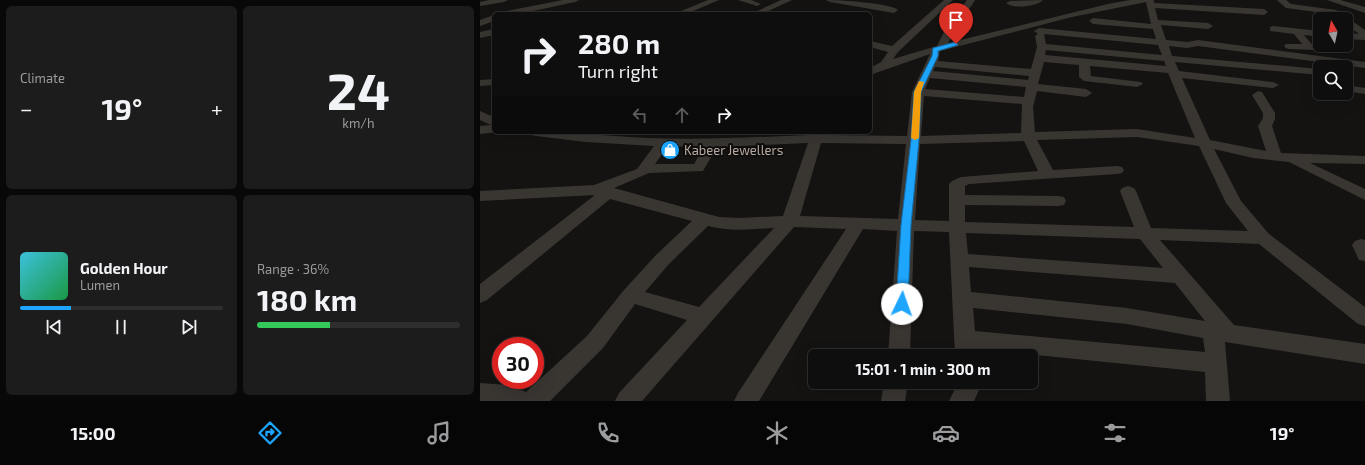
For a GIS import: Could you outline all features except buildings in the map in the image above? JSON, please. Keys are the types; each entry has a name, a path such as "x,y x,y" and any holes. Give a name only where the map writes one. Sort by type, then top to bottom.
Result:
{"street":[{"path":"480,4 504,0"},
{"path":"517,12 575,0"},
{"path":"683,12 715,0"},
{"path":"742,0 758,10 788,0"},
{"path":"830,0 849,4 867,4 894,10"},
{"path":"884,66 894,50 949,0"},
{"path":"899,349 906,225 915,140 918,92 925,74 938,49 972,0"},
{"path":"1015,29 1010,1 1033,3 1038,0"},
{"path":"1096,0 1132,2 1207,70 1272,81"},
{"path":"1222,0 1242,2"},
{"path":"1281,0 1289,6 1333,12"},
{"path":"1330,0 1365,8"},
{"path":"1340,0 1365,8"},
{"path":"1035,28 1119,2"},
{"path":"836,11 849,4"},
{"path":"857,12 867,4"},
{"path":"782,12 796,6"},
{"path":"1106,7 1113,9 1116,13 1109,17 1078,26 1083,28 1208,23"},
{"path":"872,71 938,49 1015,29 1157,25 1264,12"},
{"path":"480,23 492,19"},
{"path":"1086,23 1157,25 1284,61"},
{"path":"1157,25 1174,72 1204,143 1234,203 1263,238 1365,318"},
{"path":"1040,52 1157,25 1187,45 1198,43 1320,60"},
{"path":"1353,25 1365,34"},
{"path":"1035,28 1040,52 1027,107 1028,135 1048,175"},
{"path":"1273,29 1313,33"},
{"path":"1190,34 1310,48 1296,31"},
{"path":"480,36 492,33"},
{"path":"480,36 492,39"},
{"path":"1353,37 1365,38"},
{"path":"872,44 894,50"},
{"path":"1040,52 1084,62 1174,72 1207,70 1313,72"},
{"path":"1346,60 1344,55 1346,54 1365,54"},
{"path":"872,62 884,66"},
{"path":"1084,62 1084,77 1088,79 1138,84"},
{"path":"931,63 975,67 1033,82 1086,92"},
{"path":"1353,64 1365,65"},
{"path":"970,83 975,67"},
{"path":"925,74 970,83 1033,82"},
{"path":"480,83 492,82"},
{"path":"1353,89 1365,91"},
{"path":"918,92 1029,101"},
{"path":"1258,95 1270,116 1265,126 1282,157 1323,173 1365,195"},
{"path":"480,115 492,121"},
{"path":"480,130 492,129"},
{"path":"553,134 586,138 658,139 713,142 816,136 915,140 1028,135 1136,133 1204,143 1253,154 1282,157 1365,160"},
{"path":"627,401 790,220 816,136"},
{"path":"646,169 658,139"},
{"path":"480,294 603,191 635,176 646,169 698,168 713,142"},
{"path":"1117,170 960,181 956,190 957,228 963,299 965,348 1216,363"},
{"path":"480,196 603,191 719,223 739,224 790,220 957,228 1263,238"},
{"path":"1128,191 1145,234 1180,276 1220,332 1216,363 1218,401"},
{"path":"957,200 1058,200"},
{"path":"532,401 595,342 631,295 662,260 705,219"},
{"path":"746,401 858,223"},
{"path":"960,260 1180,276"},
{"path":"631,295 703,317"},
{"path":"963,299 1127,316 1298,345 1365,354"},
{"path":"893,401 895,389"},
{"path":"480,394 508,396 520,401"}],"slow traffic":[{"path":"915,138 918,92 921,82"}],"place":[{"name":"Kabeer Jewellers","path":"670,150"}],"route":[{"path":"902,304 906,225 915,140 918,92 925,74 935,56 935,50 956,44"}]}
